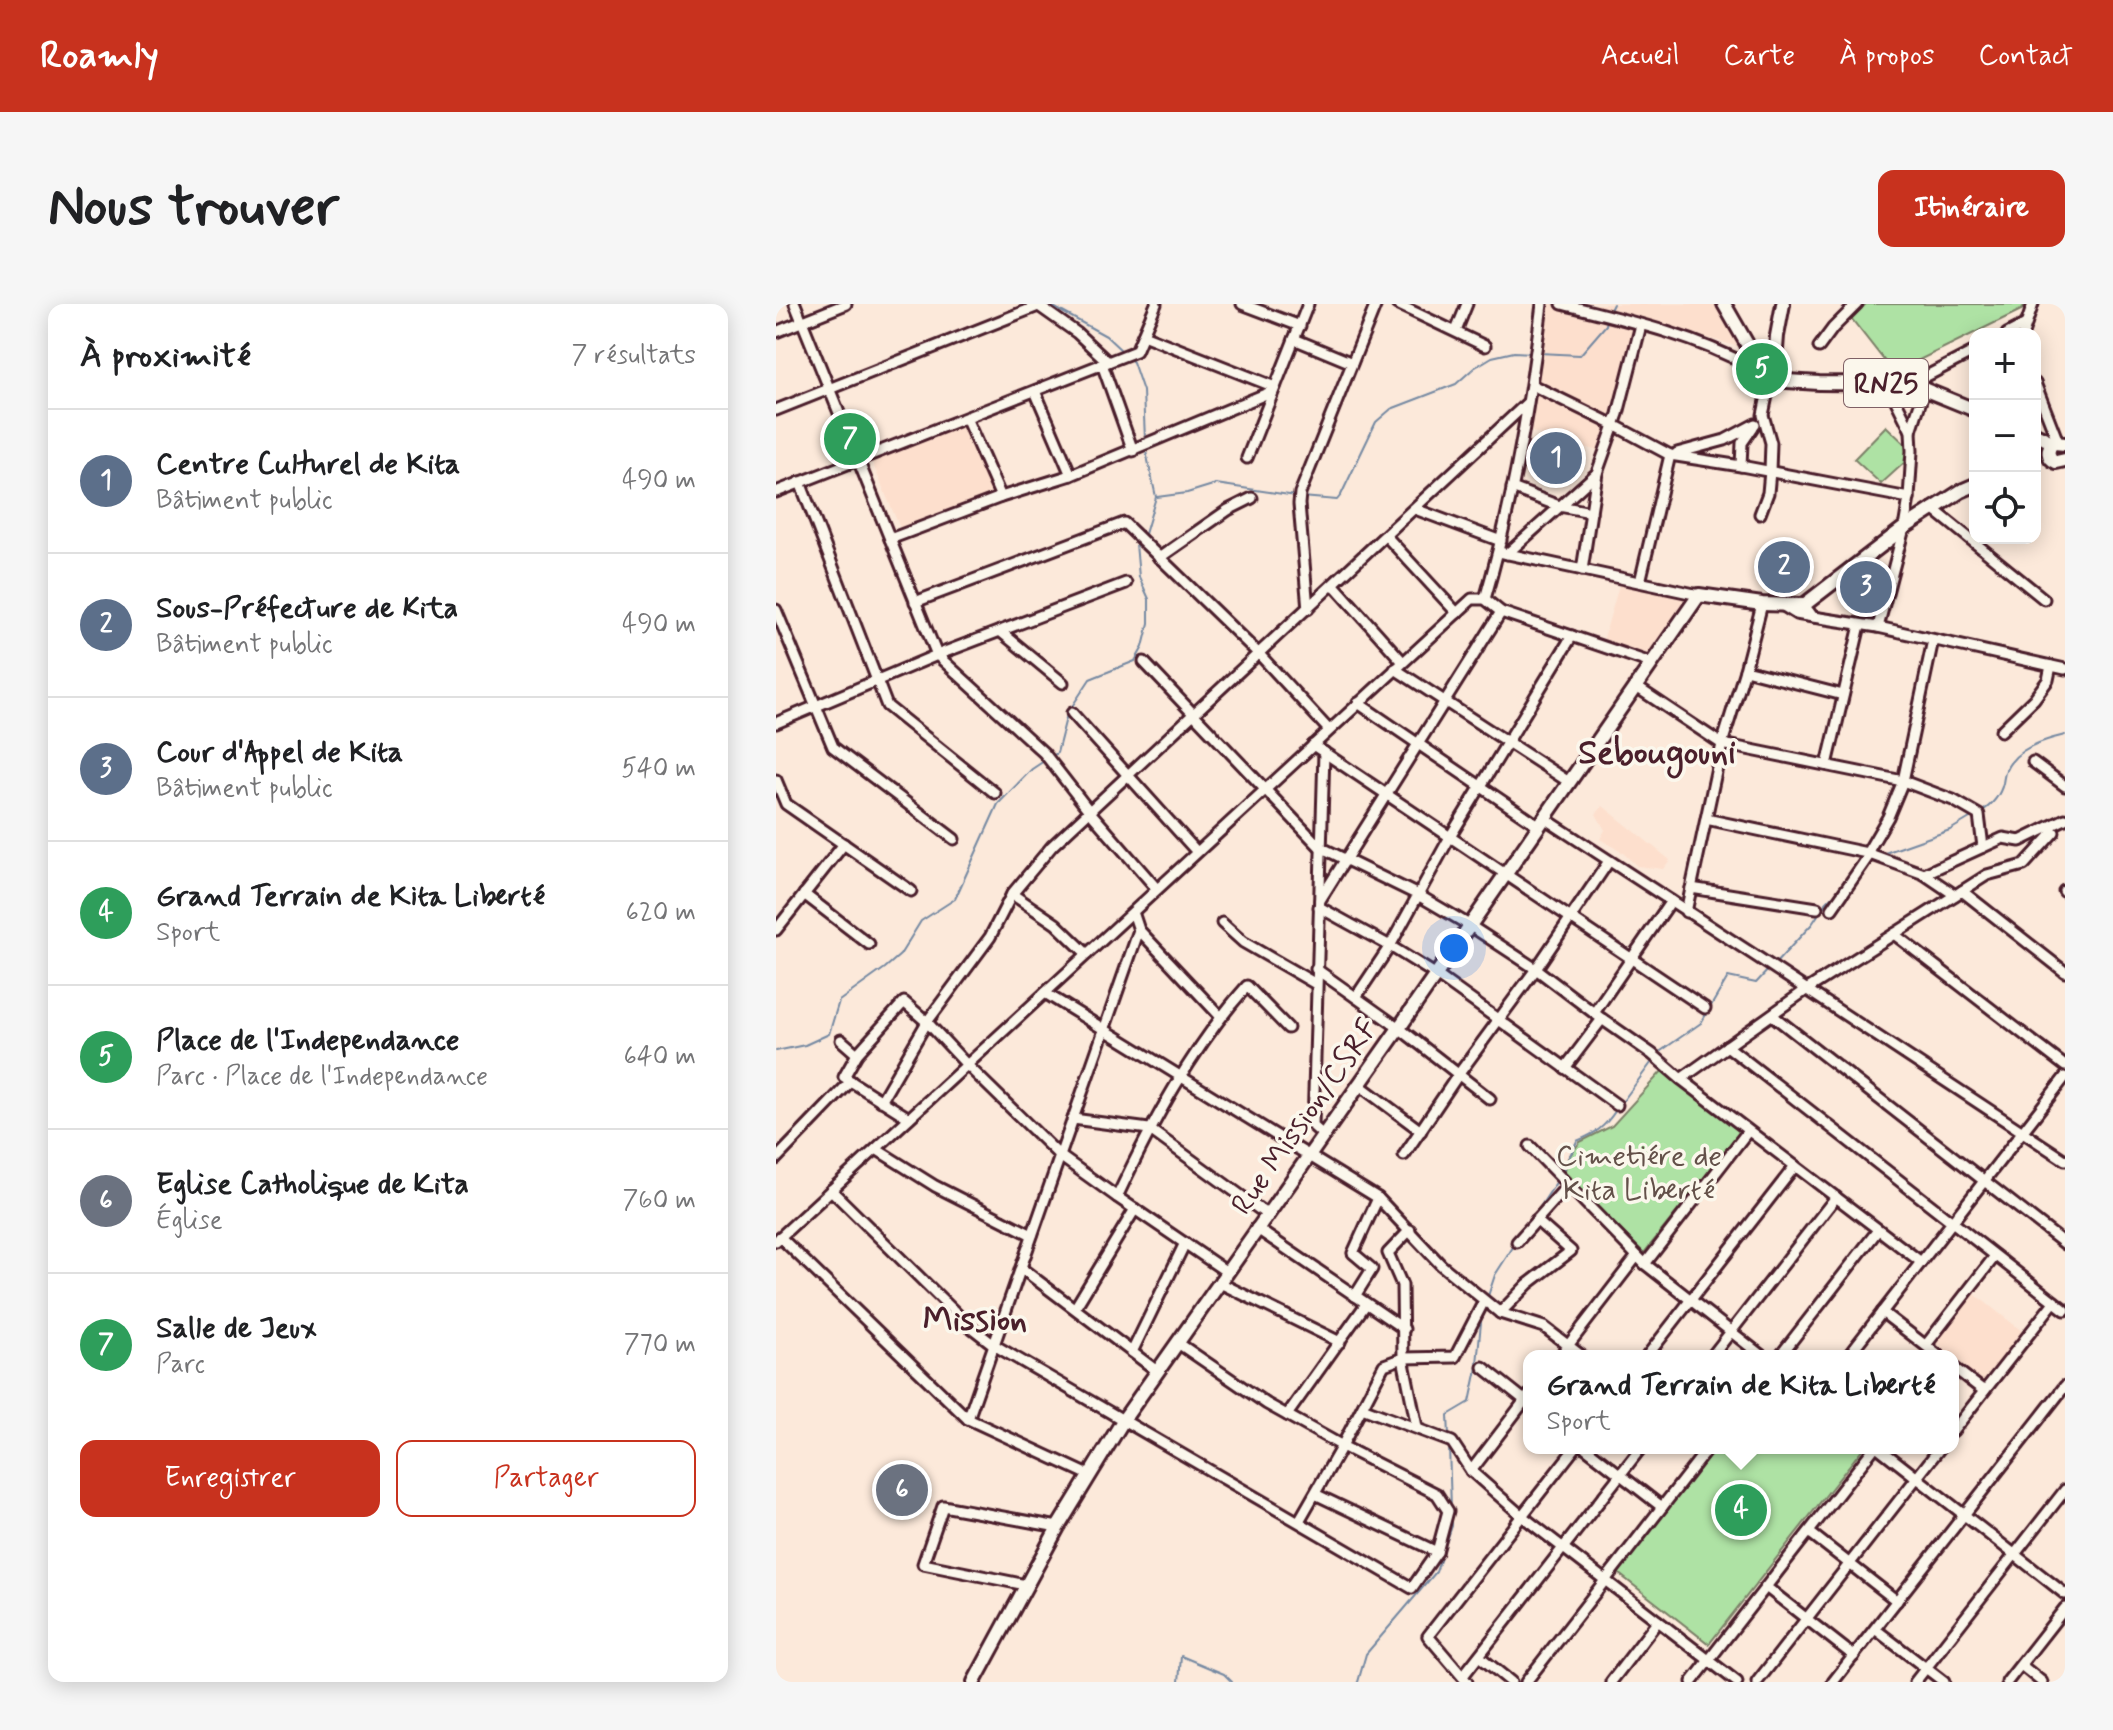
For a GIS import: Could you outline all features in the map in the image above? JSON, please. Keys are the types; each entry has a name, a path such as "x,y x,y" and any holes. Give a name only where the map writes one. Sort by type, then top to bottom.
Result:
{"main road":[{"path":"1724,304 1755,362"},
{"path":"1777,336 1755,362 1752,375 1758,381 1771,380 1776,374 1777,336 1783,304"},
{"path":"1755,362 1769,357 1791,381"},
{"name":"RN25","path":"1771,380 1911,384 1969,407"},
{"path":"2041,442 2057,454"},
{"path":"1699,595 1762,604 1804,605 1932,508 1969,488"},
{"name":"Rue Mission/CSRF","path":"974,1682 1058,1527 1124,1419 1699,595"}],"street":[{"path":"795,304 937,655 1044,753 1157,889"},
{"path":"776,332 846,304"},
{"path":"776,492 1136,351 1156,304"},
{"path":"1242,304 1300,326"},
{"path":"1247,458 1308,304"},
{"path":"1308,609 1300,493 1376,304"},
{"path":"1397,304 1485,346"},
{"path":"1456,331 1467,304"},
{"path":"1485,599 1502,549 1532,385 1542,304"},
{"path":"1562,304 1641,325 1755,362"},
{"path":"1819,347 1857,304"},
{"path":"2024,328 2033,304"},
{"path":"776,410 1037,305 1077,333 1105,363 1133,451"},
{"path":"1582,570 1597,473 1614,425 1641,325"},
{"path":"1143,335 1274,389"},
{"path":"1294,339 1352,363"},
{"path":"1911,384 1969,354"},
{"path":"1741,466 1742,443 1763,415 1771,380"},
{"path":"1887,383 1911,431"},
{"path":"1532,385 1670,455 1909,498"},
{"path":"1878,627 1904,528 1909,498 1911,431 1925,388"},
{"path":"890,539 1133,451 1274,389"},
{"path":"1035,391 1071,475"},
{"path":"2040,400 2057,454"},
{"path":"881,1101 927,1022 990,937 1012,894 1052,846 1527,403"},
{"path":"1760,514 1768,493 1771,443 1763,415"},
{"path":"966,418 1001,497"},
{"path":"1670,455 1725,440 1755,424"},
{"path":"1640,582 1670,455"},
{"path":"1502,549 1597,473"},
{"path":"800,482 887,706 995,793"},
{"path":"1512,488 1559,506 1591,512"},
{"path":"1159,558 1228,510 1252,498"},
{"path":"1932,508 2044,599"},
{"path":"1415,509 1502,549 1699,595"},
{"path":"915,602 1124,523 1259,654 1329,730"},
{"path":"1386,536 1457,613"},
{"path":"776,723 937,655 1126,583"},
{"path":"1334,585 1403,662"},
{"path":"780,1237 1472,599 1485,599 1501,612 1651,663"},
{"path":"1686,912 1722,744 1762,604"},
{"path":"1780,604 1796,614 1878,627 2065,669"},
{"path":"1804,605 1813,617"},
{"path":"776,610 833,747 954,839"},
{"path":"1319,904 1501,612"},
{"path":"1827,765 1860,625"},
{"path":"1000,631 1063,683"},
{"path":"1356,997 1390,946 1450,837 1572,636"},
{"path":"1832,909 1888,817 1903,781 1933,640"},
{"path":"1144,662 1320,847 1418,895 1536,969 1652,1054 1921,1262"},
{"path":"2001,731 2034,699 2048,680 2051,666"},
{"path":"1395,669 1569,782"},
{"path":"1745,670 1843,695"},
{"path":"1635,686 1722,744 1903,781 1953,800 1979,815 1983,847"},
{"path":"1358,703 1482,787 1671,901 2065,1160"},
{"path":"1072,713 1197,852"},
{"path":"1313,745 1705,1008"},
{"path":"1322,1134 1313,1126 1324,752"},
{"path":"2033,762 2065,786"},
{"path":"776,780 786,804 911,891"},
{"path":"1706,819 1868,853 1924,874 1959,893 2065,972"},
{"path":"1681,1079 1806,990 1987,875 2024,865 2065,819"},
{"path":"1924,874 2003,838 2020,841 2052,830"},
{"path":"2052,830 2065,840"},
{"path":"776,930 844,844"},
{"path":"1404,1155 1609,861"},
{"path":"1691,888 1817,908"},
{"path":"804,894 869,944"},
{"path":"1012,894 1056,924 1087,954"},
{"path":"1565,1068 1631,959 1671,901"},
{"path":"1319,904 1435,974 1617,1105"},
{"path":"1133,912 1139,930 1220,1016"},
{"path":"1222,923 1243,942 1316,984"},
{"path":"968,1419 1139,930"},
{"path":"1894,934 2065,1066"},
{"path":"1316,969 1399,1028 1490,1099"},
{"path":"1117,1197 1149,1129 1220,1016 1247,986 1288,1028"},
{"path":"1045,993 1378,1198 1441,1265 1484,1301 1500,1313 1544,1327 1574,1350"},
{"path":"909,1118 844,1077 857,1054 904,1002 1060,1156 1185,1243 1224,1278 1340,1342"},
{"path":"1772,1015 2065,1244"},
{"path":"841,1040 857,1054"},
{"path":"1727,1046 2065,1310"},
{"path":"1854,1350 2065,1077"},
{"path":"776,1159 851,1081"},
{"path":"1358,1084 1421,1131"},
{"path":"1073,1119 1149,1129 1266,1214"},
{"path":"1564,1350 1748,1131"},
{"path":"1530,1146 1641,1260 1754,1350"},
{"path":"876,1149 935,1186 1032,1235"},
{"path":"1652,1350 1795,1166"},
{"path":"1517,1242 1568,1185"},
{"path":"831,1190 967,1324 994,1345 1412,1588 1437,1552 1448,1511 1437,1494 1267,1404 1178,1343"},
{"path":"1717,1350 1836,1197"},
{"path":"1355,1296 1372,1269 1353,1253 1378,1198"},
{"path":"1075,1308 1135,1209"},
{"path":"1500,1313 1528,1284 1571,1251 1536,1220"},
{"path":"776,1223 780,1237 968,1419 1089,1475"},
{"path":"1256,1228 1404,1329"},
{"path":"1410,1230 1388,1253 1402,1285 1403,1358 1417,1427"},
{"path":"1785,1350 1878,1230"},
{"path":"1132,1352 1185,1243"},
{"path":"1926,1345 1995,1256"},
{"path":"1021,1268 1157,1371"},
{"path":"1299,1521 1384,1365 1403,1358 1455,1357 1484,1301"},
{"path":"1959,1423 2054,1302"},
{"path":"1287,1415 1366,1304"},
{"path":"1882,1312 1932,1350"},
{"path":"1483,1367 1523,1396"},
{"path":"1959,1372 1984,1391"},
{"path":"1833,1682 2065,1386"},
{"path":"1471,1471 1523,1406"},
{"path":"1362,1408 1452,1442 1471,1471 1522,1516 1737,1682"},
{"path":"1570,1454 1428,1636 1465,1679 1479,1656 1636,1454"},
{"path":"1594,1454 1662,1507"},
{"path":"1526,1682 1700,1454"},
{"path":"1692,1682 1871,1454"},
{"path":"1884,1454 2065,1594"},
{"path":"1757,1682 1935,1454"},
{"path":"1915,1682 2065,1490"},
{"path":"1315,1494 1437,1552"},
{"path":"1026,1585 923,1564 943,1506 1058,1527"},
{"path":"1809,1532 1897,1601"},
{"path":"1766,1587 1854,1656"},
{"path":"2007,1682 2065,1608"},
{"path":"1611,1682 1658,1621"},
{"path":"1875,1629 1944,1682"},
{"path":"1479,1656 1511,1682"},
{"path":"2021,1665 2042,1682"}],"shaded area":[{"path":"1544,304 1719,304 1743,348 1666,326 1642,325 1605,452 1577,446 1523,429"},
{"path":"965,422 996,495 900,528 871,460"},
{"path":"1620,582 1685,598 1687,602 1647,655 1603,641"},
{"path":"1603,806 1670,860 1663,869 1637,866 1600,839 1605,830 1596,814"},
{"path":"1972,1292 2022,1331 1983,1383 1959,1365 1959,1350 1940,1350 1932,1344"}],"green space":[{"path":"1866,304 2024,304 2023,309 1984,328 1969,328 1969,336 1907,366 1887,364 1851,318"},
{"path":"1886,426 1907,446 1904,463 1881,484 1854,459"},
{"name":"Cimetiére de Kita Liberté","path":"1662,1071 1741,1132 1644,1253 1564,1174 1568,1158 1580,1142 1612,1126"},
{"path":"1711,1454 1858,1454 1709,1644 1618,1573"}],"waterway":[{"path":"1048,304 1106,336 1122,351"},
{"path":"1610,310 1613,304"},
{"path":"1539,353 1580,355 1607,320"},
{"path":"1302,497 1337,500 1376,422 1391,409 1456,384 1492,357 1514,352 1532,353"},
{"path":"1129,358 1143,391 1145,440"},
{"path":"1143,537 1156,497 1145,447"},
{"path":"1157,497 1187,493 1216,484 1296,496"},
{"path":"1052,756 1057,753 1067,714 1090,679 1135,661 1143,647 1149,623 1149,599 1139,577 1136,544 1139,542"},
{"path":"1981,812 1998,796 2006,770 2016,756 2040,742 2065,735"},
{"path":"776,1051 805,1045 829,1034 839,1001 900,955 921,921 955,899 998,804 1044,761"},
{"path":"1882,854 1950,830 1975,815"},
{"path":"1774,965 1840,889"},
{"path":"1658,1053 1701,1023 1728,977 1756,983 1769,969"},
{"path":"1620,1105 1654,1059"},
{"path":"1562,1172 1577,1141 1599,1129 1616,1110"},
{"path":"1532,1219 1557,1181"},
{"path":"1487,1299 1495,1275 1515,1244"},
{"path":"1449,1436 1448,1415 1470,1402 1482,1312"},
{"path":"1449,1446 1451,1508"},
{"path":"1358,1682 1366,1654 1436,1572 1452,1526 1452,1514"},
{"path":"1179,1682 1181,1656 1224,1674 1232,1682"}],"place":[{"name":"Place de l'Independance","path":"1762,369"},
{"name":"Salle de Jeux","path":"850,439"},
{"name":"Centre Culturel de Kita","path":"1556,458"},
{"name":"Sous-Préfecture de Kita","path":"1784,567"},
{"name":"Cour d'Appel de Kita","path":"1866,587"},
{"name":"Eglise Catholique de Kita","path":"902,1490"},
{"name":"Grand Terrain de Kita Liberté","path":"1741,1510"}],"district":[{"name":"Sebougouni","path":"1657,751"},
{"name":"Mission","path":"975,1318"}]}
